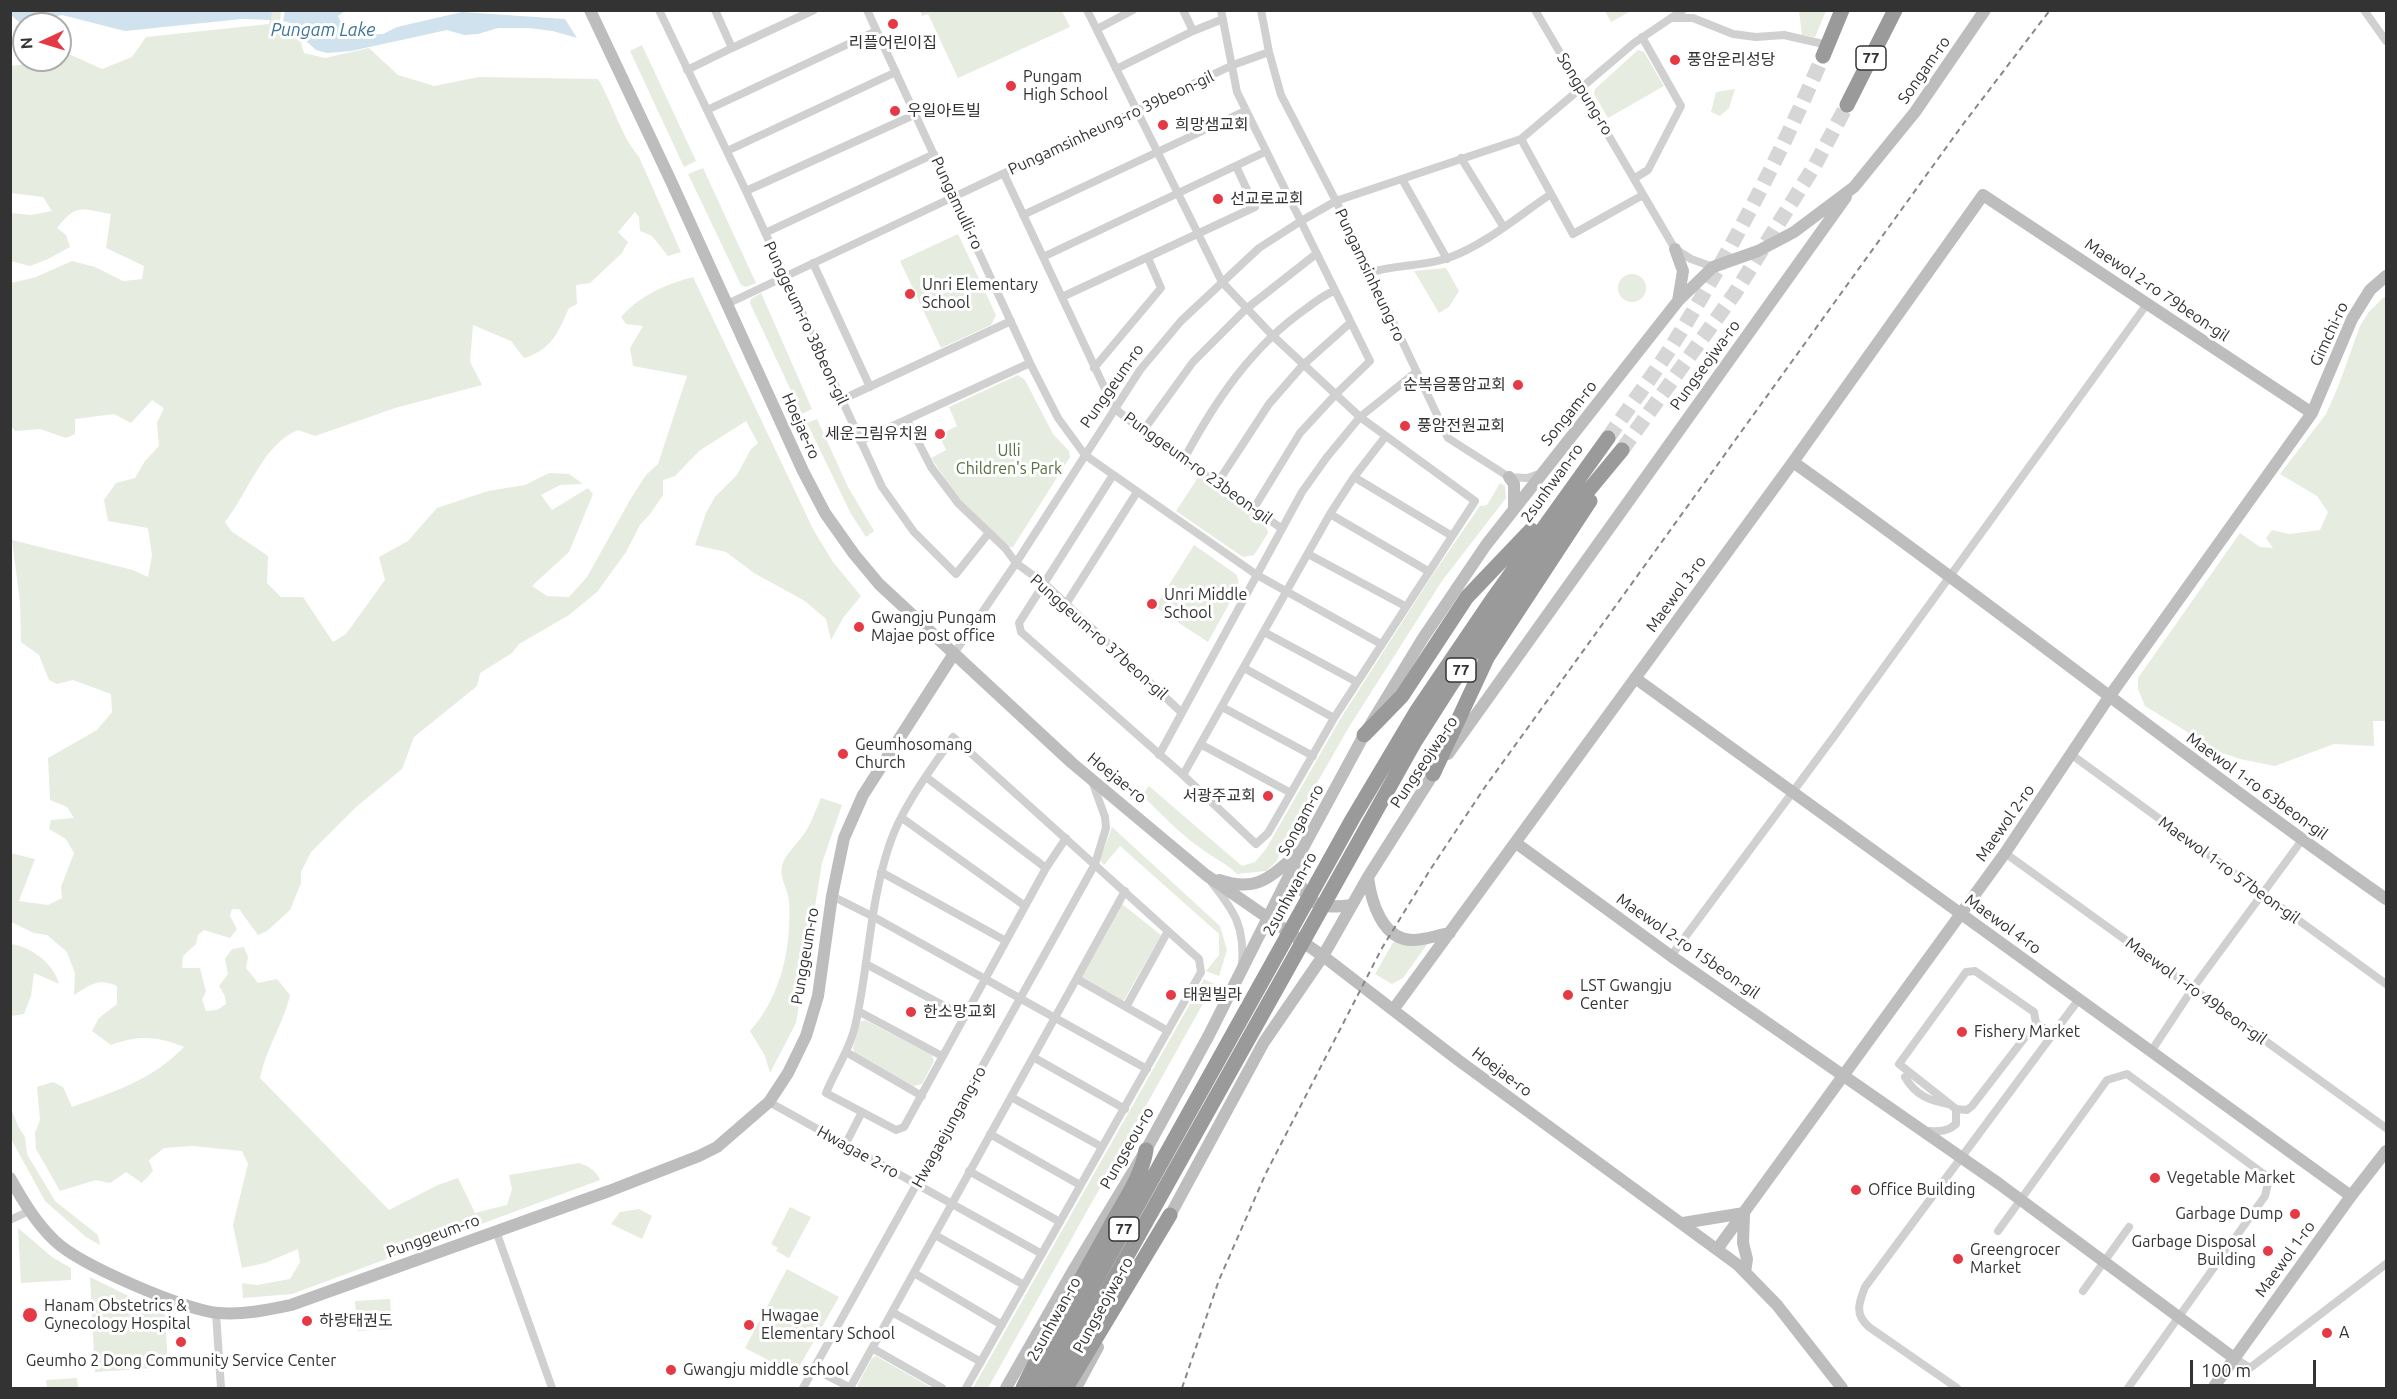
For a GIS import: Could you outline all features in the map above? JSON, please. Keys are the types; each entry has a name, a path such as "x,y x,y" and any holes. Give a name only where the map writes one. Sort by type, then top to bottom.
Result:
{"highway":[{"path":"1821,50 1842,10"},
{"name":"77","path":"1847,105 1895,10"},
{"name":"2sunhwan-ro","path":"1053,1389 1353,818 1448,664 1566,494 1608,438"},
{"name":"2sunhwan-ro","path":"1036,1389 1414,743 1451,684 1564,520 1622,450 1487,658 1433,774"},
{"path":"1364,735 1402,696 1467,597 1566,494"},
{"path":"1023,1389 1144,1162 1146,1149"},
{"path":"1065,1389 1170,1215"}],"street":[{"name":"Hoejae-ro","path":"590,10 803,471 825,513 879,584 952,654 1092,781 1206,875 1323,956 1523,1108 1718,1248 1745,1272 1802,1334 1842,1389"},
{"name":"Punggeum-ro 38beon-gil","path":"659,10 746,191 882,487 914,532 956,574 988,534"},
{"path":"715,10 732,48"},
{"name":"Pungamulli-ro","path":"867,10 1030,363 1058,418 1085,455 1257,575 1381,644"},
{"path":"1087,10 1222,282 1272,335 1360,417 1475,501 1334,718 1268,833 1256,844 1183,775 1021,632 1018,623 1113,475"},
{"path":"1096,29 1133,10"},
{"path":"1183,10 1193,31"},
{"name":"Pungamsinheung-ro","path":"1261,10 1269,52 1281,95 1336,201 1448,438 1509,477"},
{"name":"Songpung-ro","path":"1536,10 1675,249"},
{"path":"1643,195 1573,234 1521,140 1642,37 1683,10"},
{"name":"Songam-ro","path":"1269,919 1303,848 1364,735 1424,638 1486,545 1514,508 1678,301 1713,267 1758,250 1794,232 1854,187 1915,112 1985,10"},
{"path":"2364,10 2386,41"},
{"path":"687,70 808,12"},
{"path":"1116,69 1222,15 1237,92 1245,111 1370,361 1300,433 1254,508"},
{"path":"1670,18 1693,18 1733,34 1756,37 1784,35 1821,50"},
{"path":"707,110 876,31"},
{"path":"1635,178 1648,170 1681,106 1642,37"},
{"name":"Pungamsinheung-ro 39beon-gil","path":"727,304 1233,65 1269,52"},
{"path":"727,151 896,72"},
{"path":"1023,216 1245,111"},
{"path":"746,191 916,114"},
{"name":"Punggeum-ro","path":"10,1178 29,1211 56,1242 85,1261 183,1305 216,1313 256,1312 291,1305 609,1191 717,1147 769,1102 788,1074 809,1026 818,996 832,896 844,838 863,795 952,654 1016,563 1140,370 1181,321 1222,282 1259,248 1301,221 1336,201 1521,140"},
{"path":"1043,257 1265,152"},
{"path":"765,233 934,154"},
{"path":"1461,158 1503,226"},
{"path":"1062,297 1255,207 1236,166"},
{"path":"1004,174 1114,408"},
{"path":"1402,179 1447,259"},
{"name":"Pungseojwa-ro","path":"1076,1389 1264,1042 1323,956 1368,877 1433,774 1854,187"},
{"path":"1370,273 1381,269 1447,259 1472,247 1551,194"},
{"name":"Maewol 2-ro 79beon-gil","path":"1983,195 2312,413"},
{"name":"Maewol 3-ro","path":"1393,1010 1793,462 1983,195"},
{"path":"1675,249 1691,259 1713,267"},
{"path":"1675,249 1683,271 1678,301"},
{"path":"1143,431 1193,362 1246,309 1316,254"},
{"path":"1094,368 1161,288 1148,258"},
{"path":"813,262 870,387"},
{"name":"Gimchi-ro","path":"2312,413 2352,319 2370,290 2386,276"},
{"path":"1184,459 1205,418 1226,388 1272,335 1326,294 1334,291"},
{"path":"1671,956 2147,304"},
{"path":"842,400 1011,321"},
{"path":"1218,482 1269,404 1303,365 1350,323"},
{"path":"860,441 1030,363"},
{"path":"1159,755 1302,492 1360,417 1416,372"},
{"name":"Punggeum-ro 23beon-gil","path":"1114,408 1281,528"},
{"name":"Maewol 2-ro","path":"1718,1248 2005,853 2109,698 2312,413"},
{"path":"907,420 931,467 958,503 1005,548 1016,563"},
{"path":"1183,775 1330,514 1354,477 1385,437"},
{"name":"Maewol 1-ro 63beon-gil","path":"1793,462 2109,698 2386,899"},
{"path":"1509,477 1527,478 1542,473"},
{"path":"1354,477 1452,536"},
{"path":"1509,477 1514,484 1514,508"},
{"path":"1066,604 1137,492"},
{"path":"1330,514 1428,571"},
{"path":"1308,554 1405,606"},
{"name":"Punggeum-ro 37beon-gil","path":"1016,563 1045,584 1181,712"},
{"path":"1264,632 1357,682"},
{"path":"1244,668 1334,718"},
{"name":"Maewol 4-ro","path":"1635,678 2351,1196"},
{"path":"1222,707 1313,756"},
{"path":"966,1389 1201,972 1199,959 1125,891 1066,838 953,737 926,777 891,840 881,872 872,916 858,1011 846,1052 826,1093 896,1130 904,1127 1046,868 1066,838"},
{"path":"1202,744 1291,793"},
{"name":"Maewol 1-ro 57beon-gil","path":"2072,755 2386,984"},
{"path":"926,777 1046,868"},
{"name":"Hwagaejungang-ro","path":"803,1389 1095,864 1106,828 1105,817 1092,781"},
{"path":"902,818 1025,906"},
{"path":"2152,1050 2193,988 2302,840"},
{"name":"Maewol 2-ro 15beon-gil","path":"1516,843 1671,956 2021,1200 2234,1358"},
{"path":"1206,875 1236,886 1257,884 1269,878 1303,848"},
{"name":"Maewol 1-ro 49beon-gil","path":"2005,853 2386,1128"},
{"path":"1294,868 1300,888 1313,901 1328,908 1352,905"},
{"path":"881,872 1006,941"},
{"path":"1206,875 1234,912 1239,923 1243,946 1241,973"},
{"path":"1368,877 1373,906 1379,917 1396,934 1412,940 1450,933"},
{"path":"814,1369 850,1388 1125,891"},
{"path":"832,896 1147,1069"},
{"name":"Pungseou-ro","path":"1006,1389 1146,1149 1269,919"},
{"path":"1126,1007 1168,931"},
{"path":"866,964 965,1017"},
{"path":"1923,1131 1944,1132 1956,1124 1953,1106 1899,1064 1966,972 1979,973 2034,1012 2036,1023 2053,1034"},
{"path":"1077,979 1168,1031"},
{"path":"1957,1389 1869,1327 1858,1314 1858,1305 1865,1287 2079,999"},
{"path":"858,1011 942,1056"},
{"path":"1905,1077 1909,1085 1928,1101 1967,1110 1972,1107 2036,1023"},
{"path":"846,1052 922,1096"},
{"path":"1033,1057 1125,1109"},
{"path":"1998,1231 2107,1080 2121,1074 2127,1074 2265,1175 2268,1191 2128,1389"},
{"path":"1011,1097 1102,1147"},
{"name":"Hwagae 2-ro","path":"769,1102 1042,1254"},
{"path":"845,1145 862,1112"},
{"path":"990,1134 1080,1185"},
{"name":"Maewol 1-ro","path":"2213,1389 2351,1196 2386,1151"},
{"path":"969,1171 1060,1222"},
{"path":"10,1220 29,1211"},
{"path":"1683,1223 1744,1213 1743,1243 1747,1259 1745,1272"},
{"path":"2083,1291 2129,1227"},
{"path":"496,1231 552,1389"},
{"path":"935,1235 1024,1285"},
{"path":"2234,1358 2250,1368 2386,1264"},
{"path":"914,1273 1002,1324"},
{"path":"892,1312 981,1362"},
{"path":"216,1313 221,1389"},
{"path":"872,1348 942,1389"}],"green space":[{"path":"281,10 280,25 297,29 304,53 325,58 369,48 398,75 434,86 479,77 598,79 627,139 639,157 681,252 668,256 652,236 640,231 639,217 635,212 618,232 628,242 622,253 590,283 576,285 577,304 569,308 557,333 541,350 524,358 511,341 473,325 470,362 482,385 395,408 315,436 298,430 275,446 257,470 225,522 231,531 268,556 267,583 281,597 303,597 333,642 346,634 385,580 379,557 408,541 437,508 488,491 525,485 549,473 569,474 583,484 560,485 541,495 552,510 588,488 593,494 569,552 532,586 547,596 569,597 587,577 646,475 658,464 687,376 633,366 630,348 643,326 626,324 621,317 654,292 693,277 814,531 833,562 861,596 843,618 831,640 826,619 805,601 754,573 726,552 695,545 706,513 715,497 737,475 751,449 758,443 746,421 699,451 675,476 663,480 663,495 640,525 626,552 597,592 569,615 519,644 512,653 480,673 477,686 414,737 402,769 355,808 311,852 301,872 301,883 290,910 267,931 258,935 239,909 232,909 230,916 237,929 230,938 204,930 198,935 196,944 183,956 182,968 200,968 206,992 202,999 206,1011 217,1010 226,1004 225,996 219,986 228,974 225,959 232,949 244,947 248,957 246,968 258,983 277,979 290,995 260,1078 389,1210 438,1185 458,1178 475,1213 507,1205 512,1189 509,1175 579,1163 591,1169 600,1180 292,1294 243,1298 242,1283 257,1285 290,1279 300,1262 298,1249 265,1263 242,1268 233,1225 248,1164 242,1151 193,1146 164,1148 149,1160 153,1171 142,1183 126,1172 110,1183 96,1180 60,1191 36,1149 35,1133 40,1120 37,1087 53,1082 63,1087 72,1107 132,1084 159,1068 184,1047 148,1038 111,1045 92,1031 99,1018 117,1004 117,986 105,982 95,983 74,995 75,973 67,952 47,935 34,933 11,922 10,853 35,859 19,901 48,905 62,898 61,887 74,853 66,839 49,829 51,820 74,818 67,807 50,800 48,758 97,730 112,712 111,694 73,680 57,684 49,680 39,655 21,642 20,602 12,540 133,570 148,577 152,555 148,528 108,521 104,500 116,483 135,478 145,461 159,446 157,423 164,408 152,400 131,423 114,414 75,419 75,434 66,438 40,429 15,431 11,426 11,283 36,277 72,261 95,267 123,281 142,279 144,266 106,248 111,214 86,210 75,211 57,228 66,235 70,247 30,266 11,261 11,213 31,215 52,211 43,197 11,193 11,66 12,72 72,72 72,55 102,69 132,57 146,37 269,24 272,11"},
{"path":"920,11 1062,11 1070,27 958,78 928,14 922,16"},
{"path":"1605,11 1631,11 1611,22"},
{"path":"1799,11 1826,11 1815,37 1802,35"},
{"path":"642,45 696,161 684,167 630,51"},
{"path":"1638,50 1644,52 1664,86 1608,118 1594,94 1595,89"},
{"path":"1735,89 1729,108 1720,116 1711,112 1716,92"},
{"path":"703,168 756,283 746,287 741,285 688,174"},
{"path":"958,234 996,315 991,325 941,348 900,261"},
{"path":"1446,268 1459,291 1449,307 1439,313 1414,271"},
{"path":"1632,274 1642,278 1646,288 1642,298 1632,302 1622,298 1618,288 1622,278"},
{"path":"761,293 812,409 802,414 750,303 751,299"},
{"path":"2384,297 2386,298 2386,721 2373,721 2374,746 2334,744 2275,766 2240,759 2220,752 2145,706 2138,689 2138,678 2240,533 2260,547 2273,548 2266,538 2272,530 2289,534 2320,530 2328,512 2317,496 2280,474 2326,414 2360,326 2368,313"},
{"name":"Ulli Children's Park","path":"1018,375 1025,380 1053,434 1069,451 1070,457 1013,547 1008,547 957,496 931,458 946,450 939,435 957,426 949,407"},
{"path":"817,419 848,487 874,531 866,537 851,514 807,423"},
{"path":"1199,476 1265,523 1268,533 1254,555 1243,557 1176,511"},
{"path":"1500,483 1505,486 1506,498 1442,581 1349,727 1306,802 1276,862 1266,871 1237,874 1172,825 1142,795 1149,786 1242,866 1255,862 1266,849 1339,721 1433,574 1480,506 1487,505"},
{"path":"1194,545 1237,575 1239,586 1208,642 1155,607"},
{"path":"821,798 842,805 822,863 796,1023 770,1073 765,1056 750,1031 770,1003 786,953 789,936 789,901 782,866 806,831"},
{"path":"1112,827 1220,926 1227,950 1219,976 1206,971 1219,955 1219,934 1120,846 1104,865 1100,860"},
{"path":"1122,904 1161,935 1123,1002 1081,978"},
{"path":"1399,932 1428,943 1403,978 1392,984 1375,974"},
{"path":"10,944 26,948 41,957 52,970 59,984 34,973 31,996 24,1014 11,1016"},
{"path":"1204,979 1214,984 988,1388 973,1388"},
{"path":"865,1020 932,1055 934,1061 922,1084 913,1086 855,1054 853,1048 860,1022"},
{"path":"10,1106 25,1137 27,1154 55,1201 98,1235 100,1245 86,1237 45,1201 11,1139"},
{"path":"790,1207 811,1217 789,1258 776,1251 778,1248 771,1244"},
{"path":"639,1209 652,1216 642,1239 611,1224 620,1212"},
{"path":"18,1228 52,1257 71,1268 71,1280 21,1283"},
{"path":"787,1269 839,1297 795,1374 745,1348"},
{"path":"90,1277 165,1314 168,1367 95,1372"},
{"path":"390,1299 392,1329 357,1331 355,1301"},
{"path":"876,1356 932,1388 858,1388 872,1358"},
{"path":"77,1378 78,1388 47,1388 46,1380"}],"water":[{"name":"Pungam Lake","path":"11,10 272,11 271,20 242,19 125,31 72,18 72,12 12,12 11,15"},
{"name":"Pungam Lake","path":"285,11 345,11 338,16 348,35 383,34 397,27 462,12 565,19 577,38 553,31 529,28 498,28 478,34 464,35 447,30 351,51 327,53 316,50 305,40 299,25 283,21"}],"tunnel":[{"path":"1608,438 1665,356 1735,239 1790,130 1823,56"},
{"path":"1622,450 1735,293 1815,165 1847,105"}],"railway":[{"path":"1182,1388 1219,1280 1266,1173 1382,948 1430,870 1485,787 1961,127 2050,10"}],"place":[{"name":"리플어린이집","path":"893,24"},
{"name":"풍암운리성당","path":"1675,60"},
{"name":"Pungam High School","path":"1011,86"},
{"name":"우일아트빌","path":"895,111"},
{"name":"희망샘교회","path":"1163,125"},
{"name":"선교로교회","path":"1218,199"},
{"name":"Unri Elementary School","path":"910,294"},
{"name":"순복음풍암교회","path":"1518,385"},
{"name":"풍암전원교회","path":"1405,426"},
{"name":"세운그림유치원","path":"940,434"},
{"name":"Unri Middle School","path":"1152,604"},
{"name":"Gwangju Pungam Majae post office","path":"859,627"},
{"name":"Geumhosomang Church","path":"843,754"},
{"name":"서광주교회","path":"1268,796"},
{"name":"태원빌라","path":"1171,995"},
{"name":"LST Gwangju Center","path":"1568,995"},
{"name":"한소망교회","path":"911,1012"},
{"name":"Fishery Market","path":"1962,1032"},
{"name":"Vegetable Market","path":"2155,1178"},
{"name":"Office Building","path":"1856,1190"},
{"name":"Garbage Dump","path":"2295,1214"},
{"name":"Garbage Disposal Building","path":"2268,1251"},
{"name":"Greengrocer Market","path":"1958,1259"},
{"name":"Hanam Obstetrics & Gynecology Hospital","path":"30,1315"},
{"name":"하랑태권도","path":"307,1321"},
{"name":"Hwagae Elementary School","path":"749,1325"},
{"name":"A","path":"2327,1333"},
{"name":"Geumho 2 Dong Community Service Center","path":"181,1342"},
{"name":"Gwangju middle school","path":"671,1370"}]}
